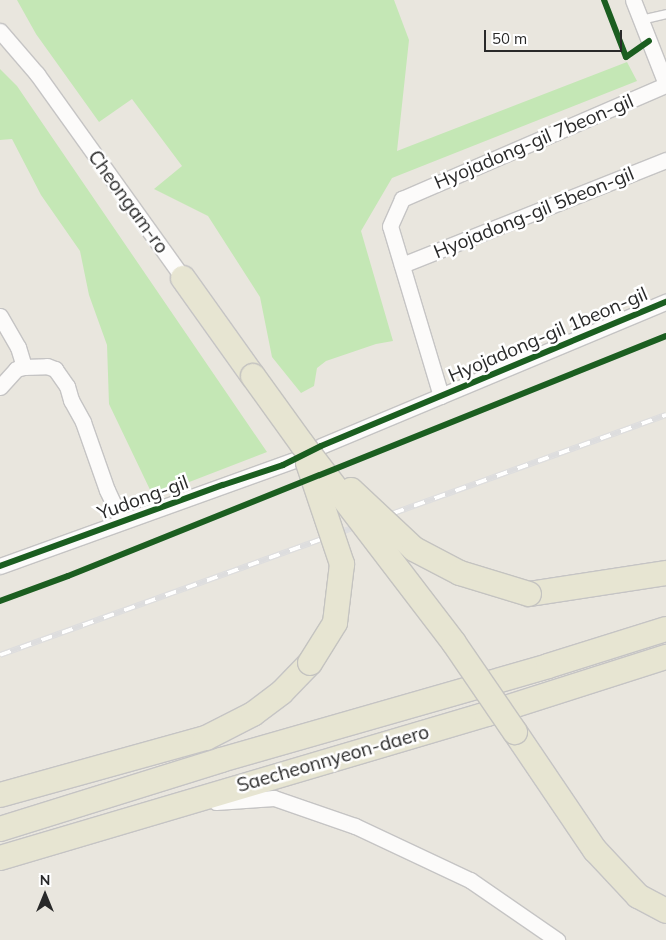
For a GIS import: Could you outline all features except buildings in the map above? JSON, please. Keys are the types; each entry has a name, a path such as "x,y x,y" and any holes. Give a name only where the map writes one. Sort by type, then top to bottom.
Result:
{"main road":[{"name":"Cheongam-ro","path":"183,278 307,450"},
{"path":"307,450 414,549 460,573 529,594 666,573"},
{"path":"0,795 206,738 253,714 282,692 310,663 334,624 342,564 307,450"},
{"path":"307,450 454,643 595,850 638,896 666,911"},
{"name":"Saecheonnyeon-daero","path":"0,828 221,760 548,666 666,629"},
{"name":"Saecheonnyeon-daero","path":"0,858 486,714 637,666 666,659"}],"street":[{"path":"633,0 666,84"},
{"name":"Cheongam-ro","path":"0,31 37,74 183,278"},
{"path":"0,48 37,74"},
{"name":"Hyojadong-gil 7beon-gil","path":"402,266 390,226 402,199 666,84"},
{"name":"Hyojadong-gil 5beon-gil","path":"402,266 666,160"},
{"path":"402,266 441,396"},
{"name":"Hyojadong-gil 1beon-gil","path":"441,396 666,302"},
{"path":"0,316 18,347 24,367"},
{"path":"0,387 16,369 47,366 55,369 67,386 71,400 92,444 107,490 122,522"},
{"name":"Yudong-gil","path":"0,566 122,522 441,396"},
{"path":"180,804 274,798 355,826 470,880 557,940"}],"lane":[{"path":"641,20 666,14"}],"green space":[{"path":"17,0 394,0 409,40 397,151 627,62 637,81 392,178 361,231 393,341 376,344 326,361 317,368 314,386 301,393 272,357 260,297 208,216 154,189 182,166 132,99 99,122 36,34"},
{"path":"0,69 17,86 267,452 153,496 109,404 107,345 89,295 80,251 41,195 12,139 0,140"}],"railway":[{"path":"0,655 666,415"}],"cycle path":[{"path":"604,0 626,57 649,41"},
{"path":"0,566 283,465 321,446 666,302"},
{"path":"0,601 68,576 666,336"}]}
